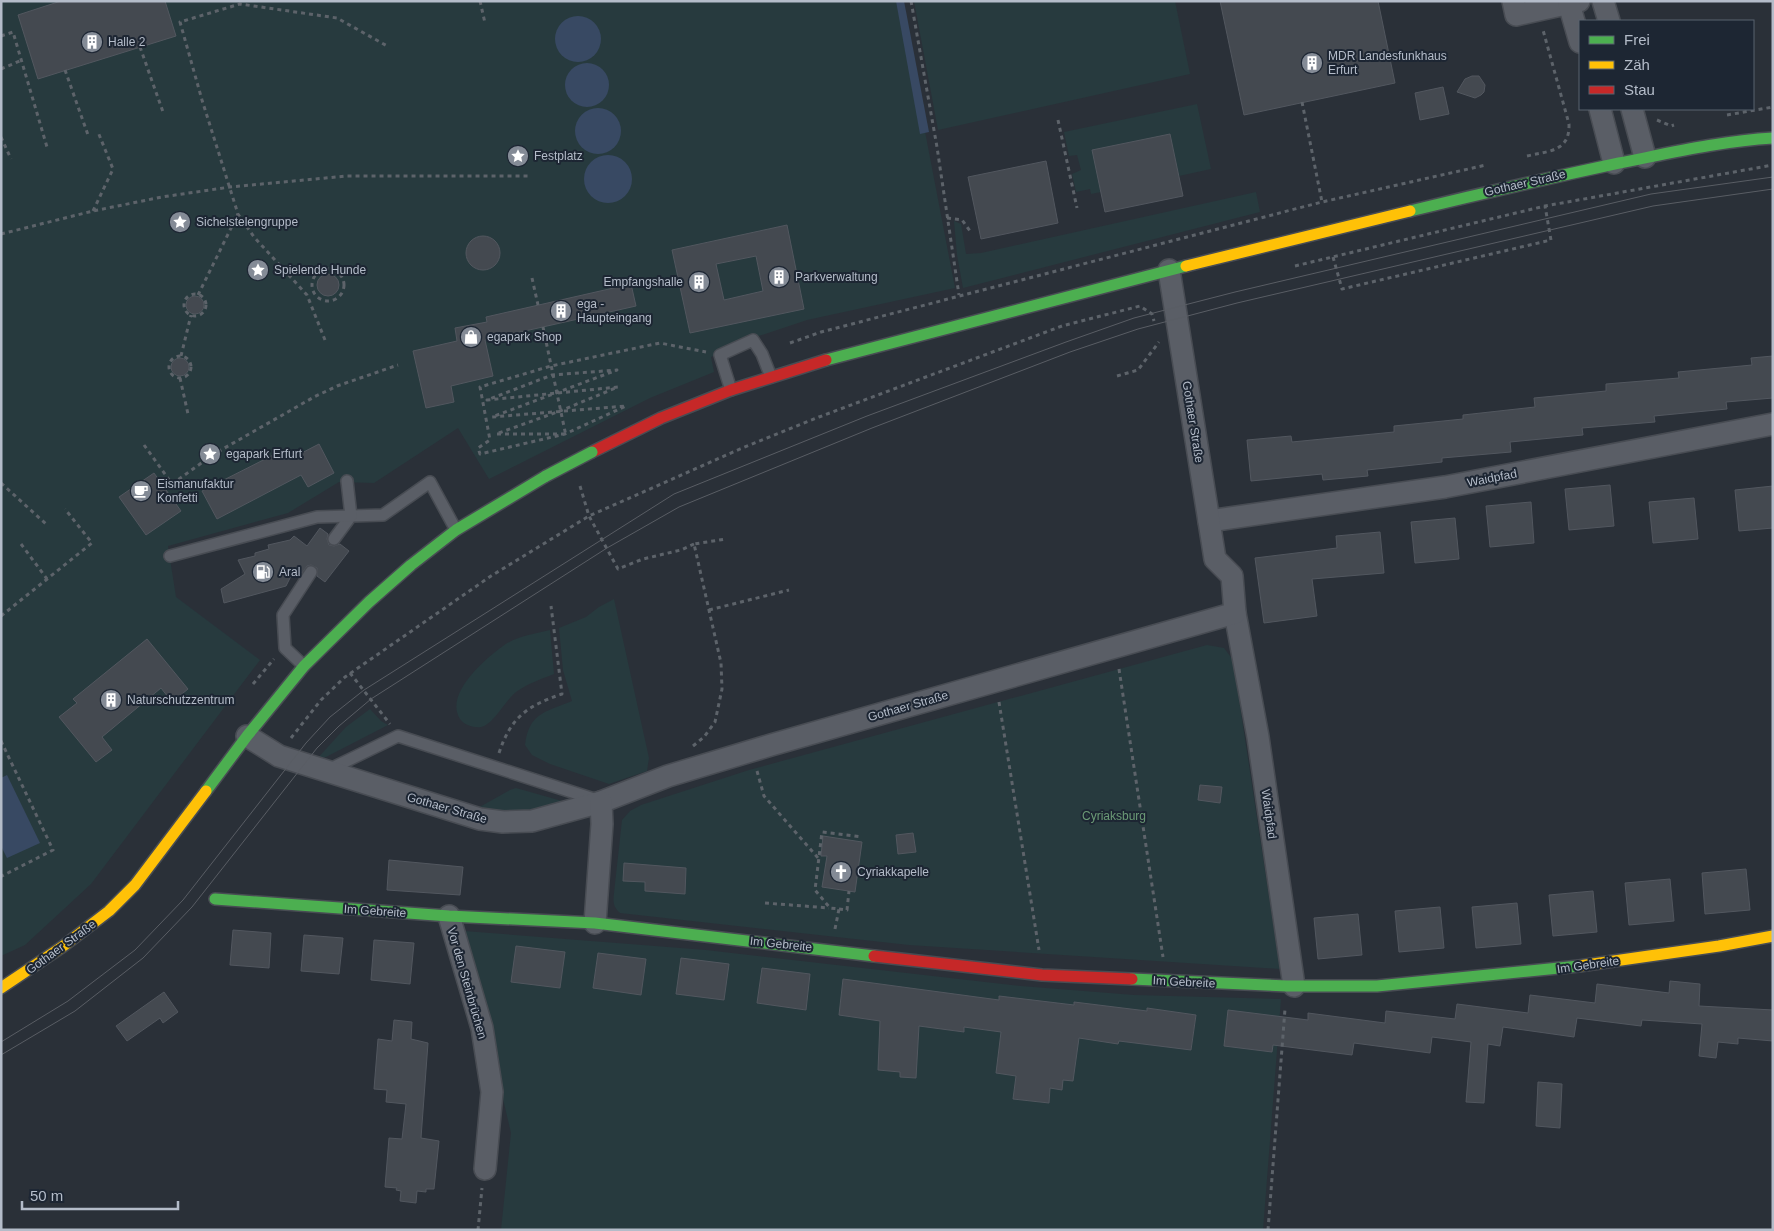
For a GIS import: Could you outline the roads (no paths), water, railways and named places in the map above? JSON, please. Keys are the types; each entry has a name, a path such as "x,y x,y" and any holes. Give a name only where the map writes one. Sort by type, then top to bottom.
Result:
{"main road":[{"name":"Gothaer Straße","path":"1738,140 1773,128"},
{"name":"Gothaer Straße","path":"1,988 110,912 141,877 247,736 304,666 384,588 456,530 546,476 661,418 732,390 824,360 1169,270 1506,187 1645,157 1738,140 1773,138"},
{"name":"Im Gebreite","path":"215,899 449,916 595,923 1042,975 1290,986 1377,986 1548,970 1719,946 1773,936"}],"street":[{"path":"1513,1 1516,15 1574,2 1579,35"},
{"path":"1603,1 1609,20"},
{"path":"1600,110 1614,164"},
{"path":"1632,110 1645,157"},
{"name":"Gothaer Straße","path":"247,736 279,756 480,819 503,822 532,821 601,802 668,776 771,745 1235,613 1232,576 1215,559 1169,270"},
{"name":"Waidpfad","path":"1209,521 1444,487 1773,424"},
{"name":"Waidpfad","path":"1235,613 1258,737 1290,986"},
{"path":"595,923 602,824 601,802"},
{"name":"Vor den Steinbrüchen","path":"449,916 482,1028 492,1092 486,1169"}],"lane":[{"path":"732,390 720,355 753,340 762,354 771,378"},
{"path":"334,539 351,516 347,481"},
{"path":"170,556 317,517 383,515 430,482 456,530"},
{"path":"304,666 285,648 283,614 311,572"},
{"path":"327,771 398,736 601,802"}],"water":[{"path":"896,1 904,1 929,132 920,134"},
{"path":"578,16 591,20 597,26 601,39 597,52 591,58 578,62 565,58 559,52 555,39 559,26 565,20"},
{"path":"583,63 591,63 603,69 609,85 603,101 591,107 583,107 571,101 565,89 565,81 571,69"},
{"path":"598,108 611,112 617,118 621,131 617,144 611,150 598,154 585,150 579,144 575,131 579,118 585,112"},
{"path":"608,155 617,157 625,162 630,170 632,179 630,188 625,196 617,201 608,203 599,201 591,196 586,188 584,179 586,170 591,162 599,157"},
{"path":"7,775 40,843 7,858 1,846 1,778"}],"tram line":[{"path":"1,1042 68,1001 135,950 183,900 306,743 330,717 364,690 674,494 867,416 1134,318 1235,292 1651,194 1773,177"},
{"path":"1,1055 75,1011 143,958 192,907 317,748 339,726 371,699 607,548 679,507 872,428 1070,352 1138,329 1237,303 1653,206 1773,189"}],"place":[{"name":"Halle 2","path":"92,42"},
{"name":"MDR Landesfunkhaus Erfurt","path":"1312,63"},
{"name":"Festplatz","path":"518,156"},
{"name":"Sichelstelengruppe","path":"180,222"},
{"name":"Spielende Hunde","path":"258,270"},
{"name":"Parkverwaltung","path":"779,277"},
{"name":"Empfangshalle","path":"699,282"},
{"name":"ega - Haupteingang","path":"561,311"},
{"name":"egapark Shop","path":"471,337"},
{"name":"egapark Erfurt","path":"210,454"},
{"name":"Eismanufaktur Konfetti","path":"141,491"},
{"name":"Aral","path":"263,572"},
{"name":"Naturschutzzentrum","path":"111,700"},
{"name":"Cyriakkapelle","path":"841,872"}],"park label":[{"name":"Cyriaksburg","path":"1114,816"}]}
